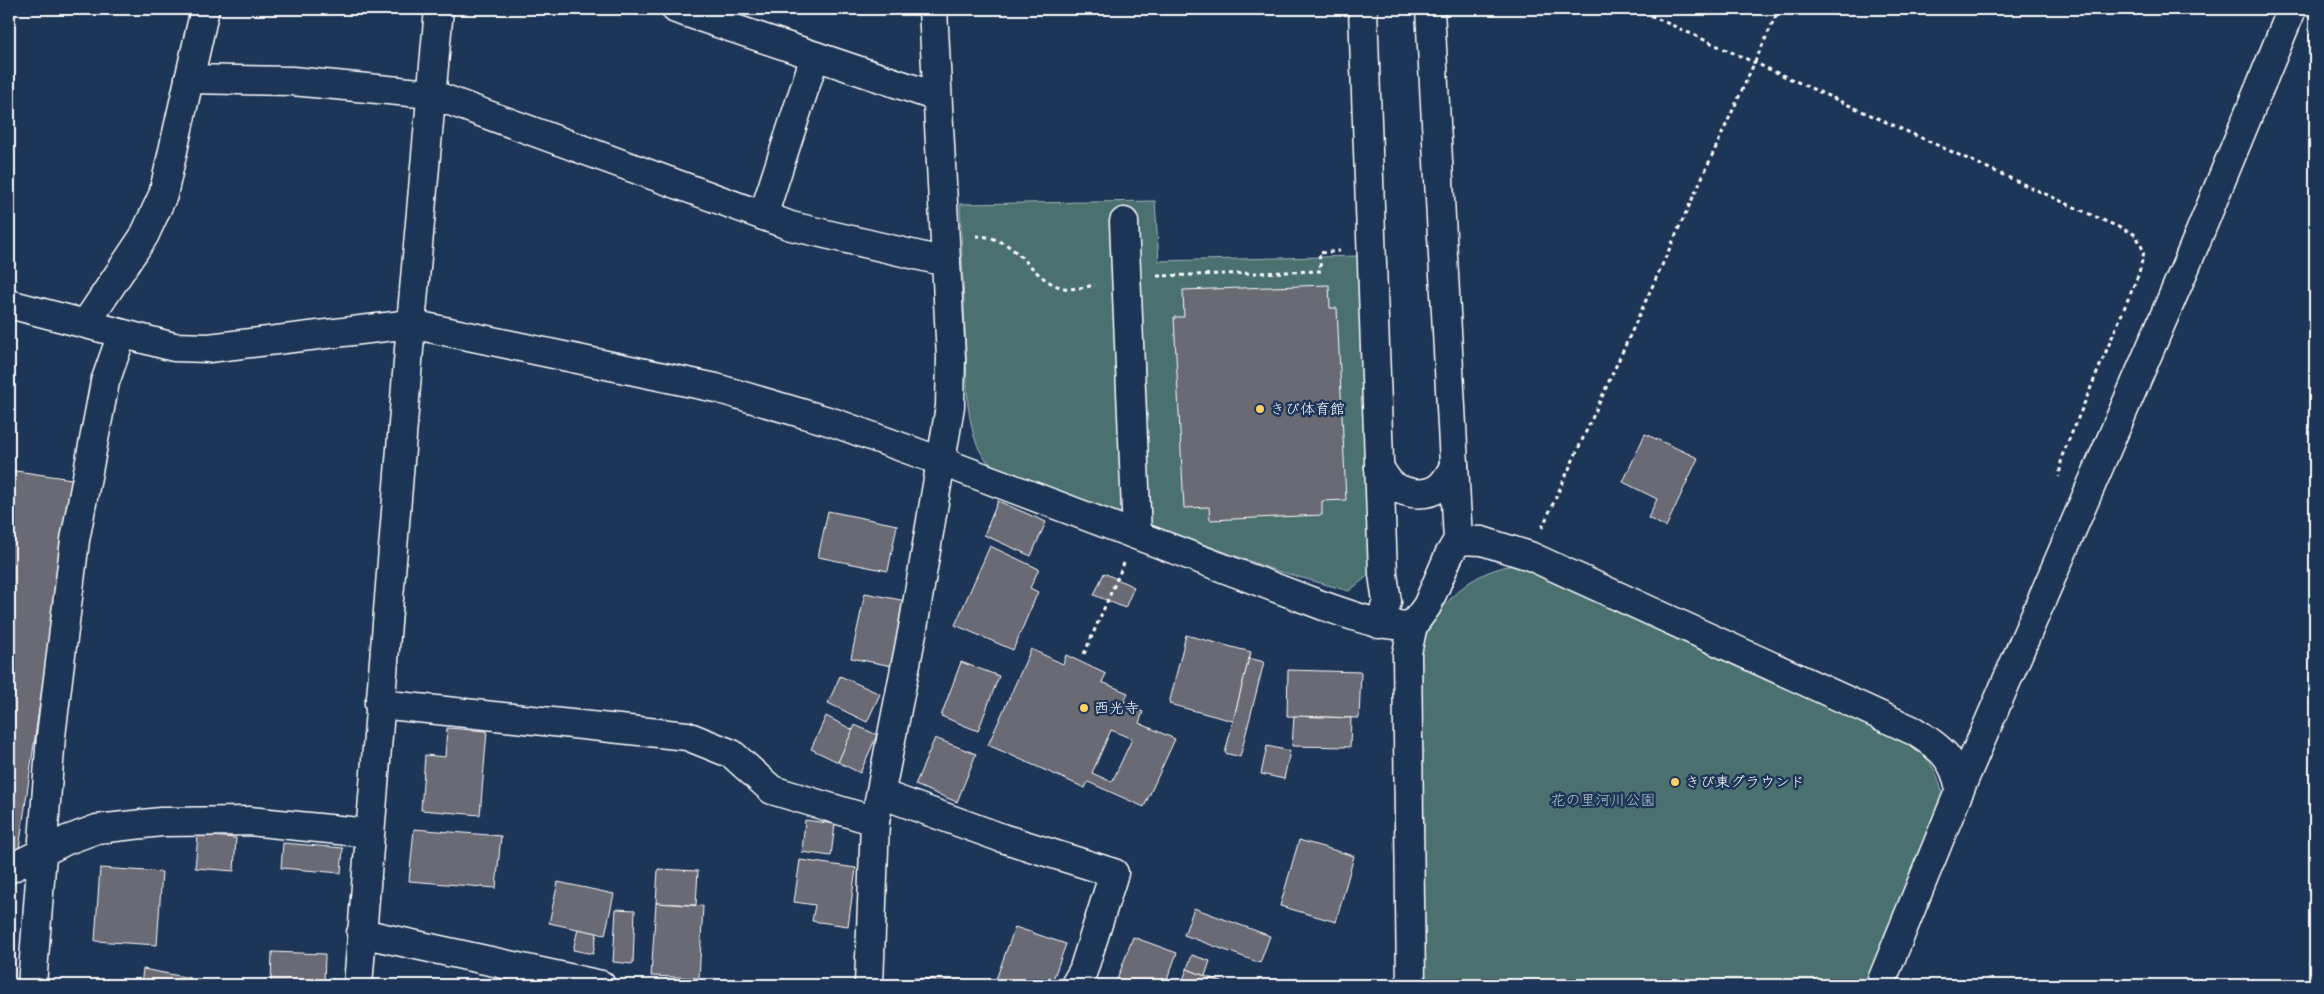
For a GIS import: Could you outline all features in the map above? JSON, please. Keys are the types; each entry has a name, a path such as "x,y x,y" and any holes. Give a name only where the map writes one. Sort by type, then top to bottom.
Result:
{"street":[{"path":"86,323 144,236 155,214 169,172 205,9"},
{"path":"358,985 411,324 439,9"},
{"path":"676,9 937,97"},
{"path":"869,985 876,821 914,628 946,431 951,382 946,250 932,9"},
{"path":"1363,9 1383,574 1387,602 1379,624"},
{"path":"1411,985 1407,653 1413,625 1427,606 1449,555 1458,540 1430,9"},
{"path":"1880,985 1960,789 2188,261 2292,9"},
{"path":"763,216 815,56"},
{"path":"190,79 292,81 432,94 791,226 841,239 946,250"},
{"path":"1124,222 1137,535"},
{"path":"9,304 174,347 209,348 411,324 716,388 835,423 1321,605 1379,624 1395,627 1413,625"},
{"path":"32,985 58,663 75,540 105,382 122,334"},
{"path":"1379,467 1390,483 1398,489 1418,494 1429,493 1440,488 1447,480 1454,466"},
{"path":"1458,540 1482,541 1530,556 1914,731 1933,743 1949,758 1957,772 1960,789"},
{"path":"380,704 687,736 732,754 772,790 876,821"},
{"path":"881,794 1002,838 1114,873 1083,971 1075,985"},
{"path":"9,868 97,829 161,822 248,821 369,833"},
{"path":"361,933 601,985"}],"path":[{"path":"1636,9 2136,235 2144,252 2143,262 2062,456 2059,482"},
{"path":"1530,556 1779,9"},
{"path":"946,250 977,236 995,239 1018,253 1044,278 1055,285 1077,289 1127,279 1321,271 1319,253 1371,248"},
{"path":"1084,654 1137,535"}],"green space":[{"path":"1155,201 1159,261 1359,256 1375,570 1349,591 1274,570 1001,470 987,461 979,449 970,420 968,406 960,204"},
{"name":"きび東グラウンド","path":"1520,564 1914,745 1925,757 1937,775 1943,798 1871,985 1420,985 1421,645 1438,615 1459,590 1486,573 1502,567"}],"building":[{"name":"きび体育館","path":"1329,285 1330,308 1337,308 1346,500 1322,501 1322,515 1210,520 1209,507 1184,508 1174,317 1184,317 1183,290"},
{"path":"1645,434 1698,458 1666,527 1648,518 1657,499 1623,482"},
{"path":"9,470 72,479 18,856 9,855"},
{"path":"998,501 1046,522 1031,556 984,535"},
{"path":"828,511 897,525 888,571 818,557"},
{"path":"990,546 1039,569 1030,588 1038,592 1013,650 955,625"},
{"path":"1104,573 1134,587 1125,608 1094,595"},
{"path":"865,593 906,601 892,666 851,658"},
{"path":"1186,635 1251,652 1233,721 1169,704"},
{"path":"1031,649 1063,664 1066,655 1106,674 1102,682 1128,693 1124,703 1143,712 1139,723 1175,739 1144,807 1088,782 1085,788 988,745","holes":["1111,730 1132,739 1112,782 1092,773"]},
{"path":"1249,658 1264,662 1240,757 1225,753"},
{"path":"961,662 999,676 978,731 941,716"},
{"path":"1288,670 1361,672 1359,718 1287,716"},
{"path":"840,676 880,694 867,722 828,703"},
{"path":"826,716 853,730 838,762 811,749"},
{"path":"1294,716 1351,718 1350,747 1292,746"},
{"path":"855,725 877,735 860,773 838,762"},
{"path":"447,728 487,731 480,815 421,810 425,755 445,757"},
{"path":"935,738 976,754 957,802 915,785"},
{"path":"1267,746 1290,751 1284,779 1261,774"},
{"path":"805,820 835,824 831,856 802,852"},
{"path":"414,829 501,836 496,888 409,881"},
{"path":"198,835 236,838 234,871 195,868"},
{"path":"1299,840 1354,856 1336,922 1280,906"},
{"path":"283,843 343,848 341,873 281,868"},
{"path":"800,860 856,868 848,926 812,921 815,905 794,902"},
{"path":"100,868 162,872 157,945 95,941"},
{"path":"658,869 698,871 696,905 656,903"},
{"path":"558,882 614,894 605,935 549,923"},
{"path":"656,903 703,906 699,978 651,976"},
{"path":"1194,908 1270,936 1260,963 1184,935"},
{"path":"616,909 635,910 633,964 613,962"},
{"path":"1015,927 1066,944 1051,985 1006,985 995,982"},
{"path":"578,929 597,933 593,954 573,950"},
{"path":"1133,937 1177,953 1165,985 1115,985"},
{"path":"272,952 325,954 324,985 271,985"},
{"path":"1192,955 1210,961 1205,976 1187,969"},
{"path":"143,969 190,978 189,985 141,985"},
{"path":"1187,969 1205,976 1230,985 1181,985"},
{"path":"912,978 979,981 979,985 912,985"}],"place":[{"name":"きび体育館","path":"1260,409"},
{"name":"西光寺","path":"1084,708"},
{"name":"きび東グラウンド","path":"1675,782"}],"park label":[{"name":"花の里河川公園","path":"1603,800"}]}
